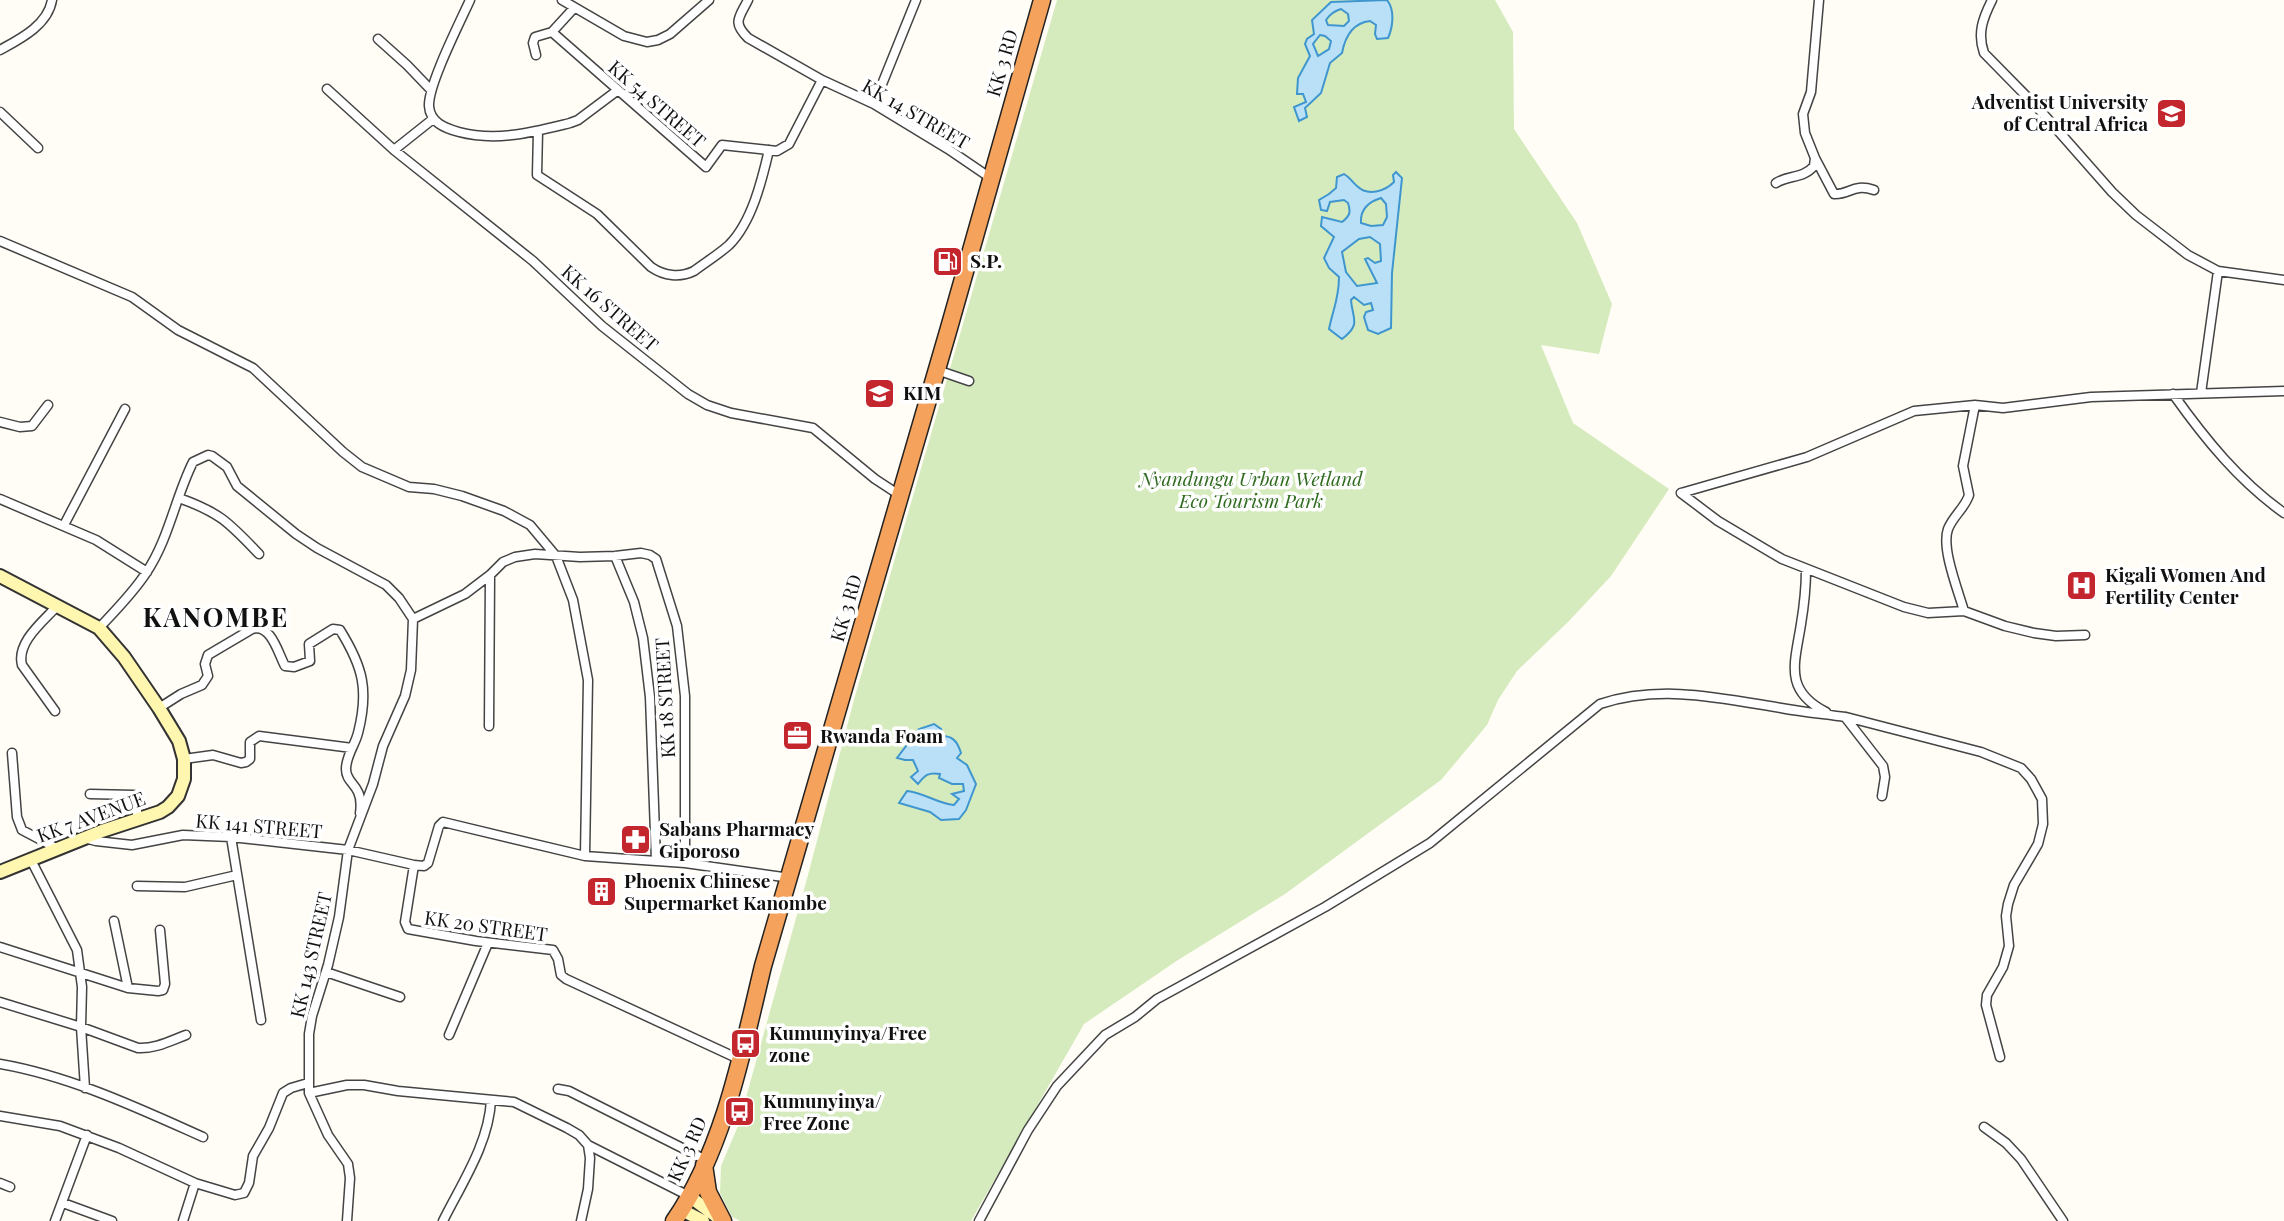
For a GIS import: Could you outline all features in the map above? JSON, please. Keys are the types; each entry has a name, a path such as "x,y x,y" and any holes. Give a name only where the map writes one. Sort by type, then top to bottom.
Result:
{"highway":[{"name":"KK 3 RD","path":"682,1209 705,1163 727,1108 763,966 901,496 1042,0"},
{"path":"705,1163 708,1192 723,1221"}],"street":[{"path":"0,50 42,22 52,0"},
{"path":"470,0 431,90 429,107 433,119 448,130 474,136 505,136 538,131 578,120 618,90"},
{"path":"565,1 624,36 647,42 670,34 709,0"},
{"path":"538,131 537,175 597,214 658,271 672,275 694,271 729,245 737,235 754,203 769,150 783,149 789,144 822,80 748,38 739,29 737,20 748,0"},
{"path":"874,104 916,0"},
{"path":"1819,0 1811,92 1803,114 1805,132 1834,194 1835,204"},
{"path":"1992,0 1982,21 1980,43 1984,52 2136,215 2188,255 2218,271 2284,280"},
{"path":"536,55 533,39 552,32 574,8"},
{"name":"KK 54 STREET","path":"552,32 705,167 722,145 769,150"},
{"path":"378,39 431,90"},
{"name":"KK 14 STREET","path":"822,80 874,104 992,179"},
{"name":"KK 16 STREET","path":"327,89 394,150 533,261 602,326 688,394 707,405 731,413 813,428 875,480 901,496"},
{"path":"0,112 38,148"},
{"path":"394,150 433,119"},
{"path":"1776,183 1800,177 1810,171 1815,158"},
{"path":"1810,171 1826,178"},
{"path":"1834,194 1840,195 1857,187 1874,190"},
{"path":"0,241 132,297 178,330 253,368 362,467 408,487 449,493 504,511 530,525 556,556 573,600 588,680 585,856"},
{"path":"2201,393 2218,271"},
{"path":"937,370 970,381"},
{"path":"2085,635 2056,636 2034,633 1964,611 1918,611 1806,569 1756,545 1681,493 1807,457 1914,411 1975,405 2003,408 2091,397 2284,391"},
{"path":"2173,394 2206,441 2260,496 2284,513"},
{"path":"0,422 20,428 32,426 48,405"},
{"path":"1964,611 1948,554 1947,540 1948,529 1969,495 1963,466 1975,405"},
{"path":"64,525 125,409"},
{"path":"99,628 147,572 175,511 180,487 193,462 212,456 227,467 237,486 296,534 386,585 413,619"},
{"path":"179,498 226,520 258,554"},
{"path":"0,499 96,540 147,572"},
{"name":"KK 18 STREET","path":"413,619 465,594 503,562 515,557 535,554 615,556 641,553 656,559 677,626 685,696 685,863"},
{"path":"615,556 634,601 643,638 650,697 656,860"},
{"path":"1806,569 1803,607 1794,654 1797,685 1802,695 1826,712 1981,752 2021,768 2031,779 2042,799 2043,824 2038,844 2014,885 2006,916 2009,947 2003,967 1987,995 1986,1005 2000,1057"},
{"path":"489,726 490,575"},
{"path":"0,576 99,628 124,657 159,708 179,741 184,759 214,755 246,762 250,758 250,742 260,736 352,748"},
{"path":"55,711 20,659 29,637 58,605"},
{"name":"KK 143 STREET","path":"347,1221 350,1178 348,1164 328,1135 309,1093 309,1034 339,917 348,850 373,784 383,746 405,696 411,670 413,619"},
{"path":"159,708 202,685 208,676 205,664 208,655 252,629 265,629 285,666 293,667 310,661 309,644 333,629 340,630 355,654 361,670 362,706 358,734 346,762 345,773 357,790 361,804 360,820"},
{"path":"979,1221 1028,1130 1057,1086 1105,1035 1135,1017 1157,999 1325,907 1430,844 1600,704 1617,698 1668,692 1716,696 1845,717 1883,766 1885,777 1882,796"},
{"path":"12,753 17,817 22,830 58,849"},
{"name":"KK 7 AVENUE","path":"0,872 84,838 160,813 178,796 184,779 184,759"},
{"path":"90,794 134,795 137,798 137,820"},
{"path":"348,850 424,866 428,863 439,826 443,822 585,856 685,863 790,878"},
{"name":"KK 141 STREET","path":"84,838 96,842 132,845 183,835 231,837 348,850"},
{"path":"231,837 261,1020"},
{"path":"31,860 77,950 81,971 85,1088"},
{"name":"KK 20 STREET","path":"414,865 405,922 408,929 488,943 553,950 561,975 566,979 741,1060"},
{"path":"136,886 185,887 237,875"},
{"path":"114,921 128,988"},
{"path":"0,947 128,988 158,991 163,990 165,984 160,930"},
{"path":"449,1035 488,943"},
{"path":"326,972 400,997"},
{"path":"0,1002 138,1048 163,1044 186,1035"},
{"path":"0,1064 85,1088 203,1137"},
{"path":"0,1116 60,1126 87,1135 195,1183 234,1195 244,1193 249,1184 253,1156 269,1128 283,1093 308,1083"},
{"path":"309,1093 347,1085 364,1085 398,1091 514,1101 579,1135 588,1145 703,1221"},
{"path":"558,1089 569,1091 705,1163"},
{"path":"443,1221 477,1152 490,1117 491,1100"},
{"path":"1984,1126 2007,1143 2021,1159 2063,1221"},
{"path":"55,1221 87,1135"},
{"path":"582,1221 588,1189 588,1145"},
{"path":"0,1183 9,1187"},
{"path":"183,1221 195,1183"},
{"path":"63,1203 112,1221"},
{"path":"682,1209 723,1221"}],"green space":[{"name":"Nyandungu Urban Wetland Eco Tourism Park","path":"1057,0 1495,0 1513,32 1514,129 1577,223 1612,304 1599,354 1541,345 1573,423 1669,489 1611,576 1517,671 1498,700 1487,725 1441,780 1285,894 1178,960 1084,1024 971,1221 740,1221 732,1217 720,1193 721,1166 738,1126 855,696"}],"water":[{"path":"1387,0 1392,14 1391,29 1388,38 1377,39 1376,25 1370,21 1354,28 1342,53 1330,63 1321,93 1305,108 1307,117 1299,121 1294,107 1306,102 1303,94 1297,94 1298,78 1310,56 1305,44 1314,34 1312,20 1331,2","holes":["1341,9 1348,14 1349,21 1344,26 1328,25 1326,20","1320,35 1331,41 1329,49 1318,56 1313,44"]},
{"path":"1396,172 1402,178 1392,273 1391,328 1378,334 1368,330 1364,317 1366,312 1373,310 1371,303 1364,305 1354,297 1351,300 1354,325 1342,339 1329,329 1339,277 1329,268 1324,258 1334,237 1321,226 1322,217 1342,222 1348,216 1349,209 1344,200 1330,202 1327,211 1321,210 1319,200 1336,188 1337,177 1344,174 1361,189 1371,192 1381,190 1394,182 1393,175","holes":["1381,198 1386,204 1387,217 1383,225 1361,223 1366,207","1370,237 1380,244 1381,261 1375,263 1365,259 1377,283 1357,286 1346,272 1342,252 1359,239"]},
{"path":"934,724 941,729 944,736 953,739 957,744 961,753 957,758 967,765 976,784 966,810 959,819 941,820 930,812 899,803 907,791 954,805 959,799 952,794 964,791 963,784 952,784 939,778 940,774 927,775 918,784 911,777 918,771 913,760 897,758 919,729"}],"place":[{"name":"Adventist University of Central Africa","path":"2171,113"},
{"name":"S.P.","path":"947,261"},
{"name":"KIM","path":"880,393"},
{"name":"Kigali Women And Fertility Center","path":"2082,586"},
{"name":"Rwanda Foam","path":"797,736"},
{"name":"Sabans Pharmacy Giporoso","path":"636,840"},
{"name":"Phoenix Chinese Supermarket Kanombe","path":"601,892"},
{"name":"Kumunyinya/Free zone","path":"746,1044"},
{"name":"Kumunyinya/ Free Zone","path":"740,1112"}],"district":[{"name":"KANOMBE","path":"216,618"}]}
